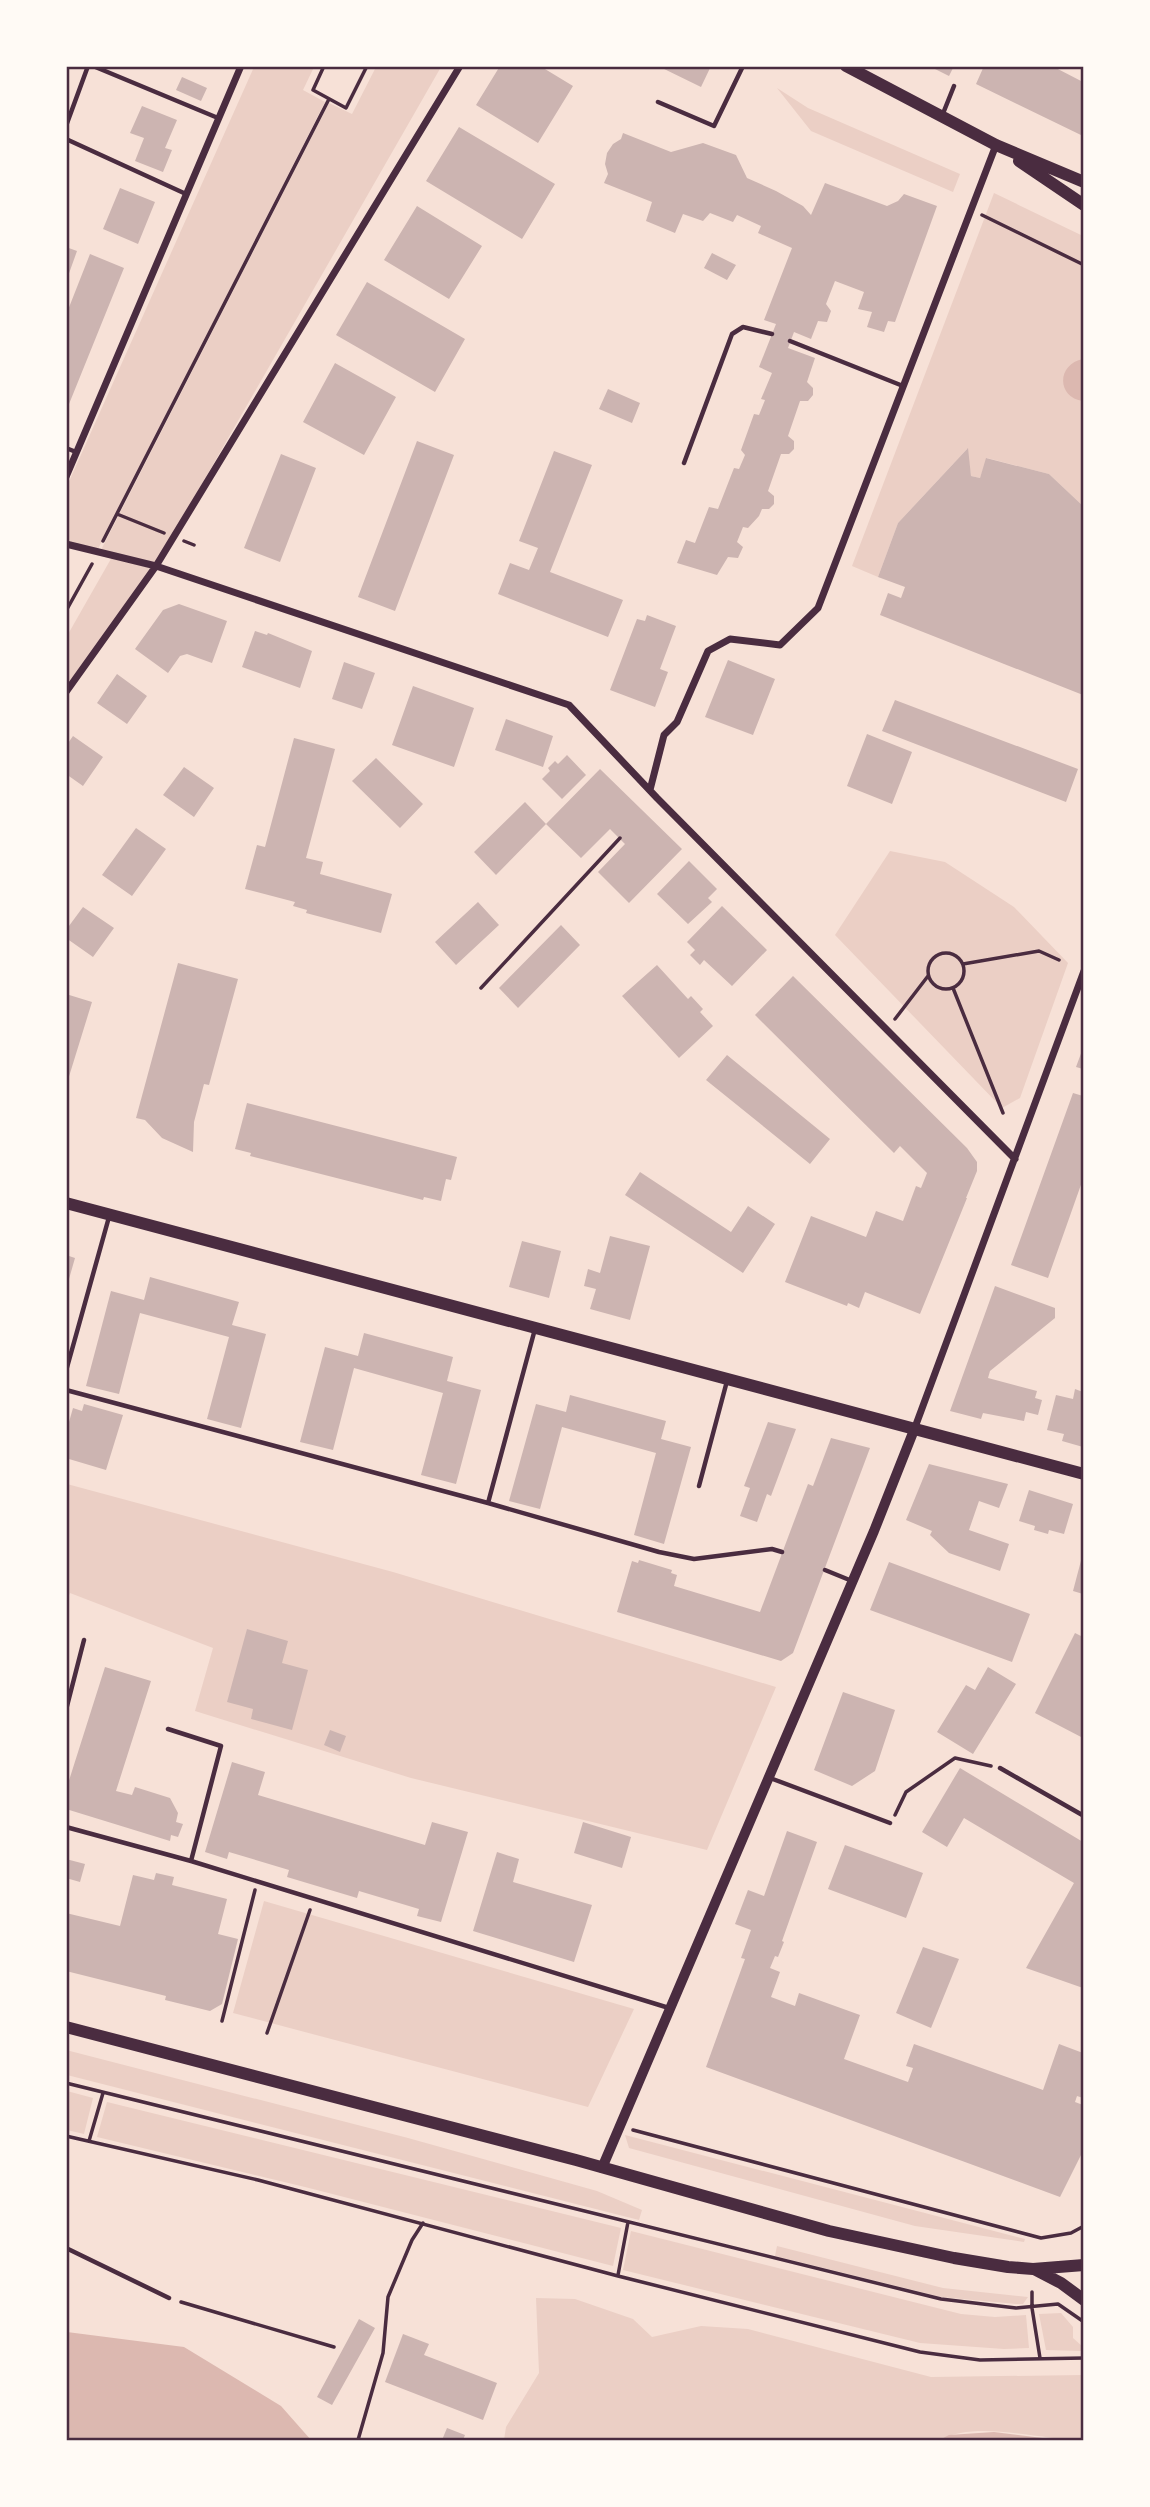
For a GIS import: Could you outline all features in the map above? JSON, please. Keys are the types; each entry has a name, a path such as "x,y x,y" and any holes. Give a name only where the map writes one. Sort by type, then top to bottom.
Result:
{"main road":[{"path":"846,66 996,145 1083,182"},
{"path":"996,145 1083,205"},
{"path":"66,1203 1083,1474"},
{"path":"66,2027 602,2168 829,2231 954,2258 1033,2269 1083,2265"},
{"path":"1033,2269 1061,2283 1083,2300"}],"street":[{"path":"66,477 241,66"},
{"path":"66,692 156,566 460,66"},
{"path":"650,790 664,735 677,722 708,651 730,639 780,645 818,608 996,145"},
{"path":"66,544 156,566 569,705 1015,1159"},
{"path":"602,2168 914,1430 1082,976"}],"lane":[{"path":"66,126 91,66 219,118"},
{"path":"658,102 714,127 743,66"},
{"path":"942,116 954,86"},
{"path":"66,139 187,194"},
{"path":"684,463 732,334 743,327 772,334"},
{"path":"790,341 902,386"},
{"path":"66,448 77,452"},
{"path":"66,1371 109,1215"},
{"path":"488,1503 535,1328"},
{"path":"699,1486 728,1380"},
{"path":"66,1390 488,1503 659,1552 694,1559 772,1549 782,1552"},
{"path":"825,1570 852,1580"},
{"path":"66,1710 84,1640"},
{"path":"168,1729 221,1746 191,1861"},
{"path":"1000,1768 1083,1816"},
{"path":"769,1777 890,1823"},
{"path":"66,1827 314,1898 671,2009"},
{"path":"66,2248 169,2298"}],"path":[{"path":"324,66 313,90 346,108 367,66"},
{"path":"66,611 329,99"},
{"path":"971,210 1083,265"},
{"path":"117,514 194,545"},
{"path":"481,988 620,838"},
{"path":"963,964 1039,951 1059,960"},
{"path":"949,952 963,964 964,975 953,988 941,989 935,986 928,976 928,964 937,954 949,952"},
{"path":"887,1030 928,976"},
{"path":"953,988 1003,1114"},
{"path":"890,1823 906,1792 955,1758 1000,1768"},
{"path":"222,2021 257,1881"},
{"path":"267,2032 314,1898"},
{"path":"66,2083 941,2299 1016,2308 1058,2304 1083,2322"},
{"path":"89,2141 103,2093"},
{"path":"631,2130 1041,2238 1071,2233 1083,2226"},
{"path":"66,2136 258,2180 618,2276 920,2352 980,2360 1083,2358"},
{"path":"618,2276 628,2222"},
{"path":"358,2441 383,2353 388,2297 412,2240 423,2223"},
{"path":"1032,2292 1040,2358"},
{"path":"169,2298 334,2347"}],"shaded area":[{"path":"254,67 314,67 303,90 325,102 98,549 67,541 67,486"},
{"path":"376,67 441,67 156,564 101,550 329,103 352,114"},
{"path":"777,88 808,108 960,174 953,192 811,131"},
{"path":"994,193 1083,236 1083,506 1049,474 987,458 980,478 971,476 967,449 898,523 878,577 852,566"},
{"path":"1083,359 1083,401 1068,393 1063,380 1068,367"},
{"path":"112,557 153,567 67,689 67,636"},
{"path":"890,851 945,862 1014,907 1068,963 1020,1098 1002,1108 835,935"},
{"path":"67,1484 393,1572 776,1687 707,1850 411,1778 195,1711 213,1648 70,1593 67,1600"},
{"path":"264,1901 634,2009 588,2107 233,2013"},
{"path":"66,2050 408,2138 597,2191 642,2210 639,2220 67,2075"},
{"path":"67,2091 93,2098 84,2134 67,2130"},
{"path":"107,2102 621,2228 613,2266 97,2137"},
{"path":"625,2135 1025,2239 1024,2242 915,2226 629,2148"},
{"path":"631,2231 961,2314 995,2317 1026,2315 1029,2348 1004,2349 920,2343 623,2270"},
{"path":"777,2246 943,2288 1028,2297 1023,2304 1016,2304 941,2297 775,2256"},
{"path":"536,2298 575,2299 633,2319 652,2337 701,2326 748,2329 931,2377 1083,2375 1083,2440 990,2431 955,2434 939,2440 504,2440 506,2427 539,2373"},
{"path":"1061,2313 1073,2327 1073,2338 1083,2347 1083,2351 1046,2350 1039,2314"},
{"path":"67,2332 184,2347 281,2406 311,2440 67,2440"},
{"path":"994,2432 1059,2440 939,2440 949,2435"}],"building":[{"path":"500,66 540,66 573,86 538,143 476,105"},
{"path":"658,66 711,66 701,87"},
{"path":"929,66 954,66 949,76"},
{"path":"984,66 1052,66 1083,82 1083,136 976,84"},
{"path":"182,77 207,88 201,101 176,90"},
{"path":"142,106 177,120 165,148 172,150 163,172 135,161 144,138 130,133"},
{"path":"459,127 555,184 522,239 426,181"},
{"path":"623,133 671,152 703,143 736,155 747,178 803,206 811,215 825,183 887,206 898,201 904,194 937,206 895,322 888,321 884,332 867,327 872,312 858,309 864,292 835,281 826,304 831,311 827,322 818,321 811,339 794,332 788,348 815,358 807,382 813,388 813,395 808,401 800,401 788,436 794,441 794,449 789,454 781,454 768,491 774,496 774,504 769,509 762,509 748,528 743,527 737,542 743,547 738,558 728,557 717,575 677,563 686,540 695,543 709,507 718,509 734,468 739,469 745,455 741,450 754,414 759,415 765,400 761,399 772,373 759,367 776,324 764,320 792,248 758,233 761,226 737,215 733,222 710,213 703,221 683,214 675,233 646,221 652,202 604,183 608,174 605,164 607,153 613,144 621,139"},
{"path":"120,188 155,202 138,244 103,229"},
{"path":"417,206 482,246 449,299 384,260"},
{"path":"66,247 77,251 67,279 66,278"},
{"path":"712,253 736,265 727,280 704,268"},
{"path":"90,254 124,268 67,409 66,315"},
{"path":"367,282 465,339 435,392 336,335"},
{"path":"335,363 396,397 364,455 303,422"},
{"path":"608,389 640,403 632,423 599,409"},
{"path":"417,441 454,455 395,611 358,597"},
{"path":"968,448 971,476 980,478 986,458 1049,474 1083,506 1083,695 880,615 888,593 901,598 905,587 878,577 898,523"},
{"path":"554,451 592,465 550,572 623,600 608,637 498,594 510,563 529,570 538,548 519,541"},
{"path":"281,454 316,468 280,562 244,548"},
{"path":"179,604 227,621 212,663 187,654 180,656 168,673 135,649 163,610"},
{"path":"647,615 676,626 660,669 668,672 655,707 610,690 637,619 645,621"},
{"path":"255,631 267,635 268,633 312,651 300,688 242,667"},
{"path":"728,660 775,679 753,735 705,717"},
{"path":"344,662 375,673 362,709 332,699"},
{"path":"117,674 147,696 127,724 97,703"},
{"path":"413,686 474,708 454,767 392,745"},
{"path":"895,700 1078,769 1066,802 882,731"},
{"path":"506,719 553,736 543,767 495,750"},
{"path":"867,734 912,752 892,804 847,786"},
{"path":"73,736 103,757 83,786 66,774 66,746"},
{"path":"294,738 335,749 306,858 323,862 320,874 392,894 381,933 306,913 307,910 293,906 295,902 245,889 257,845 265,847"},
{"path":"567,755 586,775 562,799 542,779 555,761 558,764"},
{"path":"376,758 423,804 400,828 352,781"},
{"path":"184,767 214,788 194,817 163,795"},
{"path":"600,769 682,849 629,903 598,872 625,844 610,829 581,858 546,824"},
{"path":"525,802 546,824 496,875 474,852"},
{"path":"136,828 166,849 132,896 102,875"},
{"path":"689,861 717,889 708,898 712,902 688,924 657,894"},
{"path":"478,902 499,925 456,965 435,942"},
{"path":"722,906 767,950 732,986 704,960 700,965 690,955 695,950 687,942"},
{"path":"83,907 114,928 93,957 66,938 66,930"},
{"path":"561,925 580,945 518,1008 499,988"},
{"path":"178,963 238,979 209,1085 204,1084 194,1122 193,1152 162,1138 145,1120 136,1118"},
{"path":"657,965 688,999 691,996 703,1009 700,1012 713,1026 679,1058 622,996"},
{"path":"793,976 967,1148 977,1162 977,1171 967,1198 920,1314 865,1292 859,1308 848,1303 847,1306 785,1282 811,1216 866,1237 876,1211 903,1221 916,1186 921,1188 927,1173 900,1146 894,1153 755,1015"},
{"path":"66,994 92,1002 67,1083 66,1083"},
{"path":"1083,1048 1083,1069 1076,1067"},
{"path":"727,1055 830,1139 810,1164 706,1080"},
{"path":"1073,1093 1083,1096 1083,1179 1048,1278 1011,1265"},
{"path":"247,1103 457,1157 451,1180 446,1179 441,1201 424,1197 423,1200 250,1156 251,1153 235,1149"},
{"path":"640,1172 731,1232 748,1206 775,1224 743,1273 625,1195"},
{"path":"610,1236 650,1246 630,1320 590,1309 596,1289 584,1286 588,1269 600,1273"},
{"path":"522,1241 561,1251 549,1298 509,1287"},
{"path":"66,1255 75,1258 67,1286 66,1286"},
{"path":"150,1277 239,1302 232,1325 266,1334 241,1428 207,1419 229,1337 140,1313 119,1394 86,1386 111,1291 144,1300"},
{"path":"995,1286 1055,1308 1055,1318 990,1371 988,1378 1037,1391 1035,1398 1042,1400 1038,1415 1026,1412 1024,1421 983,1413 981,1419 950,1411"},
{"path":"364,1333 453,1357 447,1381 481,1390 456,1484 421,1475 443,1393 354,1368 333,1450 300,1442 325,1347 358,1356"},
{"path":"1075,1389 1083,1392 1083,1447 1062,1441 1064,1434 1047,1430 1056,1395 1073,1399"},
{"path":"570,1395 666,1421 661,1439 691,1447 664,1544 634,1535 656,1453 562,1427 540,1509 509,1501 536,1404 566,1412"},
{"path":"84,1404 123,1415 106,1470 69,1459 66,1465 66,1422 69,1422 73,1408 82,1411"},
{"path":"768,1422 796,1429 771,1496 767,1494 757,1522 740,1516 750,1488 744,1486"},
{"path":"831,1438 870,1448 793,1653 781,1661 617,1612 632,1561 638,1563 639,1560 672,1570 671,1573 677,1575 674,1586 760,1612 808,1484 813,1486"},
{"path":"929,1464 1008,1484 999,1508 979,1501 969,1530 1009,1544 1000,1571 949,1553 930,1535 932,1531 906,1520"},
{"path":"1029,1490 1073,1504 1064,1534 1049,1530 1048,1534 1034,1530 1035,1526 1019,1521"},
{"path":"1083,1553 1083,1594 1073,1591"},
{"path":"889,1562 1030,1614 1012,1662 870,1610"},
{"path":"247,1629 288,1641 282,1663 308,1670 292,1730 251,1719 253,1709 227,1702"},
{"path":"1075,1633 1083,1637 1083,1738 1035,1713"},
{"path":"105,1667 151,1681 116,1791 132,1795 135,1787 170,1798 178,1813 176,1822 183,1824 178,1837 171,1835 170,1841 66,1809 66,1790"},
{"path":"988,1667 1016,1684 973,1754 937,1732 966,1685 975,1690"},
{"path":"843,1692 895,1710 875,1771 852,1786 814,1770"},
{"path":"330,1730 346,1736 340,1752 324,1745"},
{"path":"232,1762 265,1772 258,1795 425,1845 432,1822 468,1832 441,1922 417,1916 419,1909 359,1891 357,1898 287,1877 289,1870 229,1852 227,1859 205,1852"},
{"path":"960,1768 1083,1842 1083,1988 1026,1968 1074,1883 964,1818 947,1847 922,1832"},
{"path":"583,1822 631,1837 622,1868 574,1853"},
{"path":"787,1831 817,1842 782,1941 784,1942 770,1968 780,1972 771,1997 795,2006 799,1993 860,2015 844,2059 908,2082 913,2068 906,2066 914,2044 1043,2090 1059,2044 1083,2053 1083,2098 1077,2096 1075,2102 1083,2105 1083,2151 1060,2197 706,2067 745,1959 741,1958 751,1930 735,1924 748,1890 764,1896"},
{"path":"845,1845 923,1873 906,1918 828,1889"},
{"path":"497,1852 519,1859 513,1882 592,1905 574,1962 473,1931"},
{"path":"66,1859 85,1864 80,1882 66,1878"},
{"path":"156,1873 174,1877 172,1885 227,1899 218,1934 238,1939 222,2004 210,2011 165,2000 166,1996 66,1971 66,1913 120,1926 133,1875 154,1880"},
{"path":"923,1947 959,1959 931,2028 896,2013"},
{"path":"359,2319 375,2328 332,2405 317,2397"},
{"path":"403,2334 429,2344 424,2355 497,2383 483,2420 385,2382"},
{"path":"447,2428 465,2435 463,2440 442,2440"}]}
